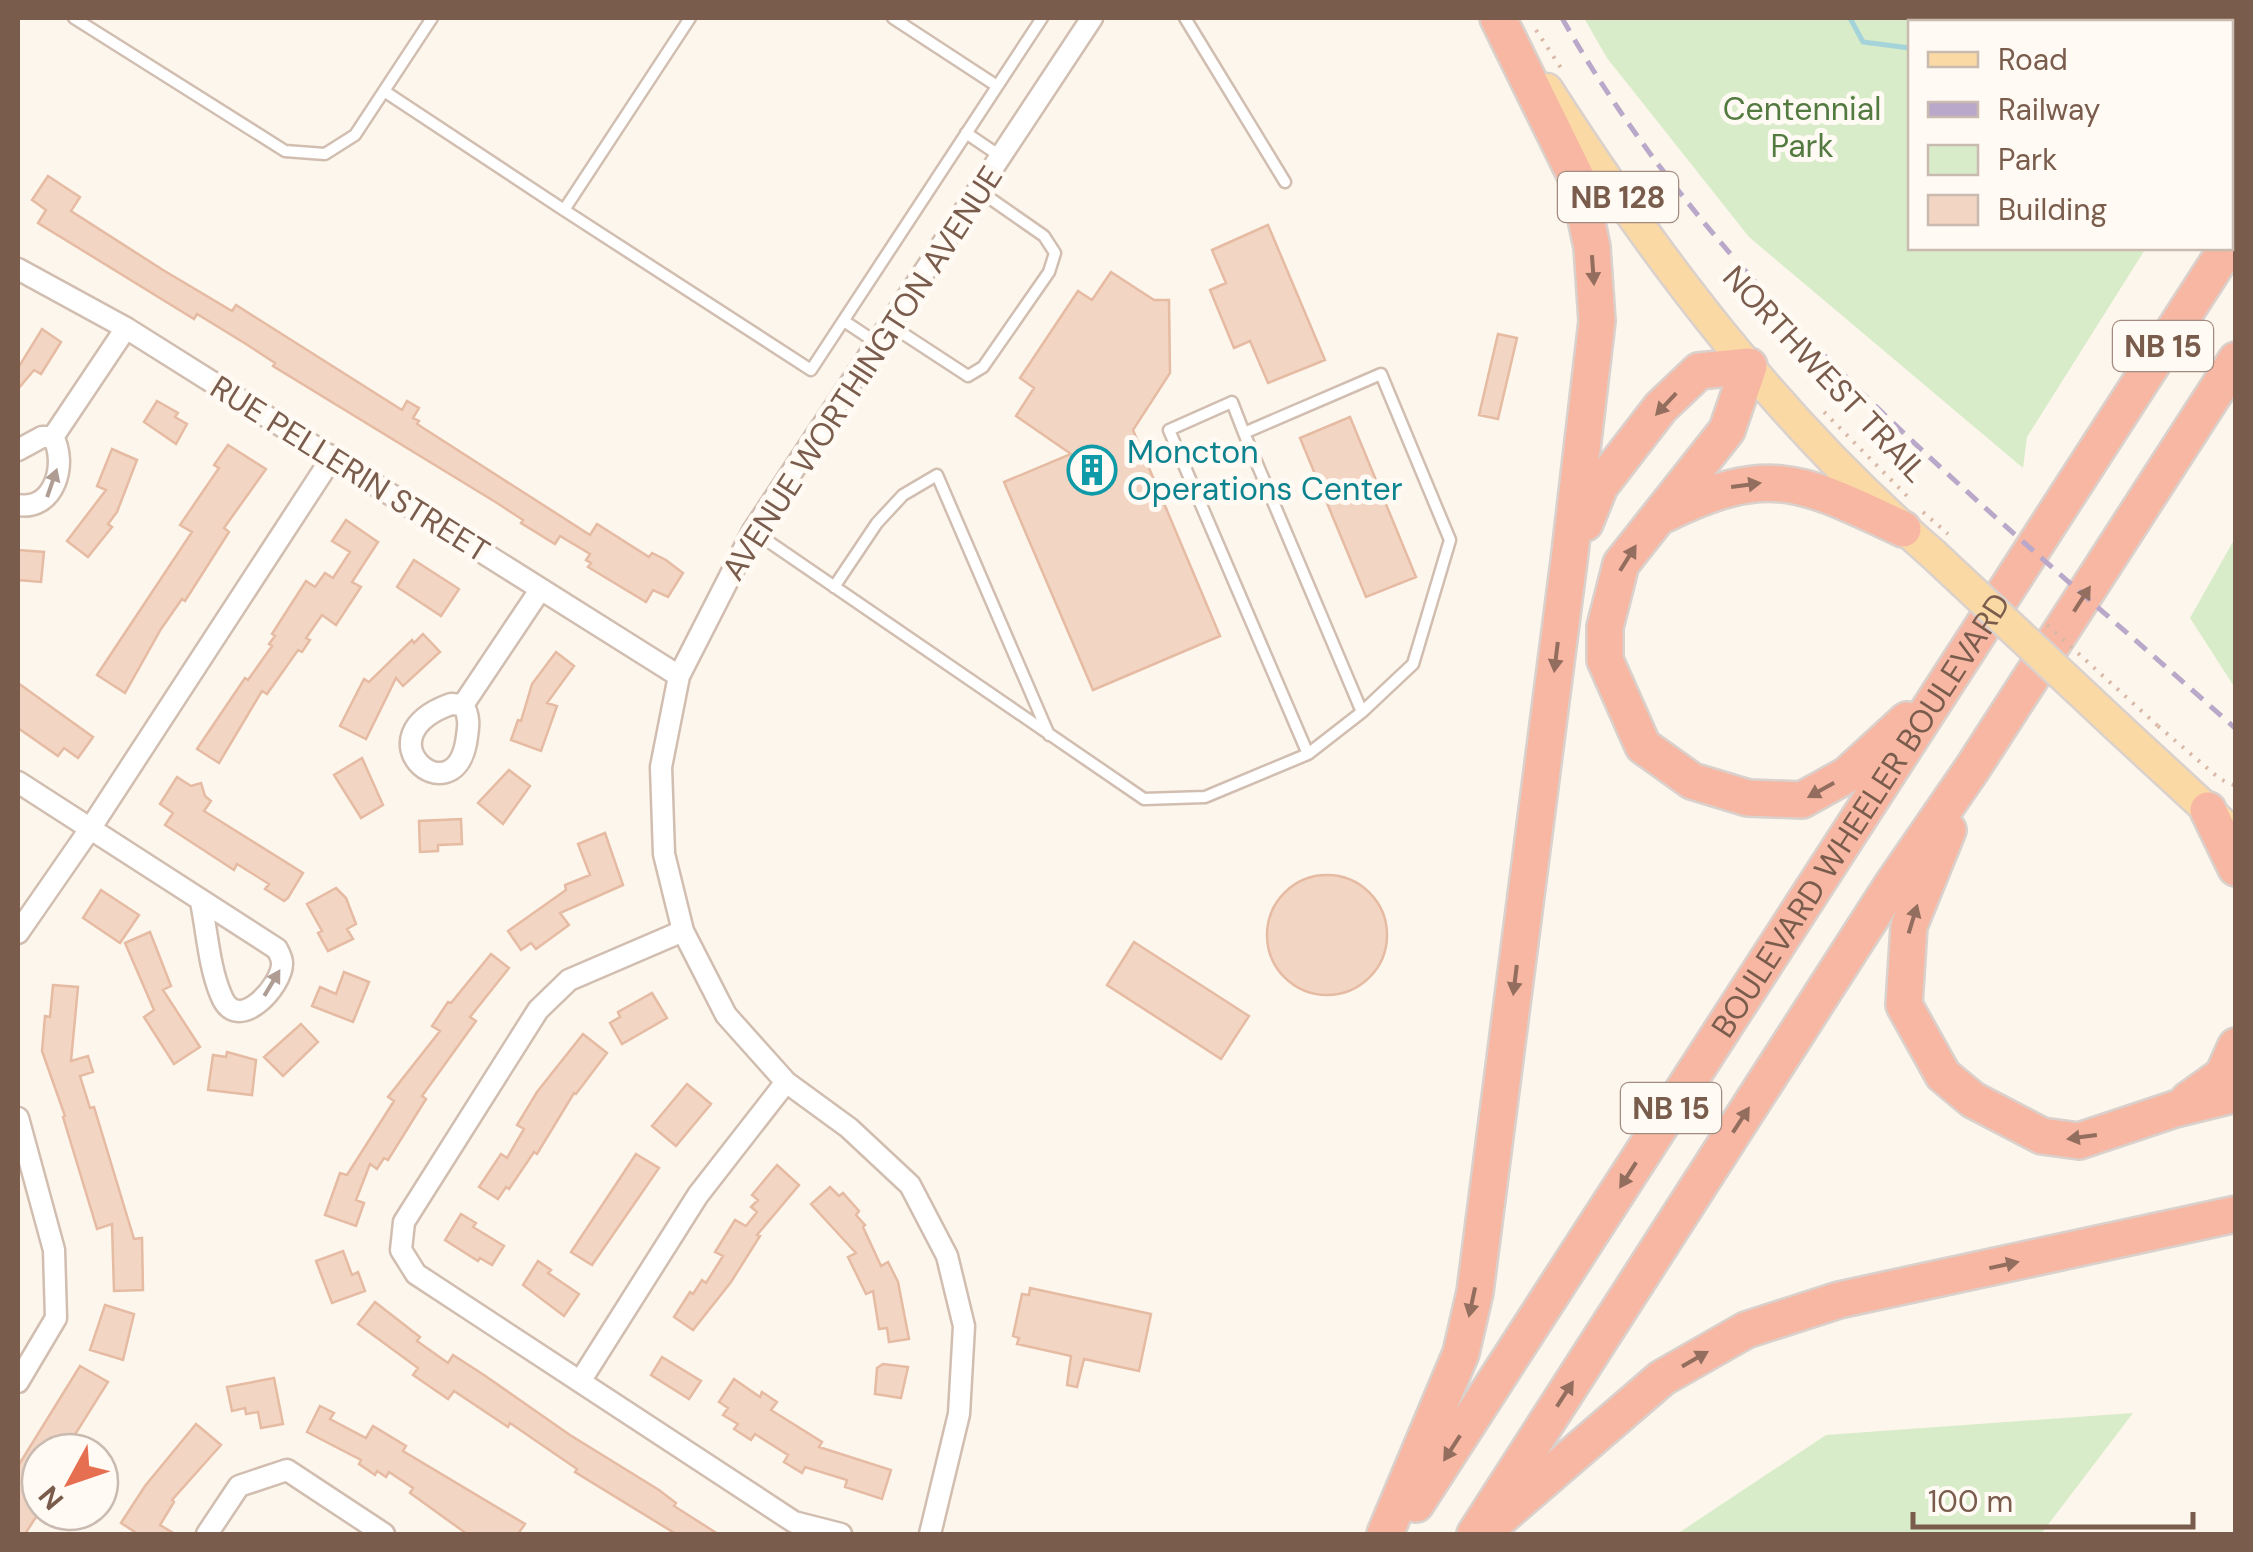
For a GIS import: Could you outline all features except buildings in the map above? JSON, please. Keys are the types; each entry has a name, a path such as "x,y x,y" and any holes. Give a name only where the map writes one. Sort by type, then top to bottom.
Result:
{"highway":[{"path":"1385,1534 1461,1353 1475,1292 1570,561 1597,321 1592,247 1578,181 1500,18"},
{"name":"BOULEVARD WHEELER BOULEVARD","path":"1396,1534 2226,250"},
{"name":"BOULEVARD WHEELER BOULEVARD","path":"1475,1534 1881,902 1972,769 2236,360"},
{"path":"1570,561 1600,486 1662,407 1699,371 1749,366 1726,430 1621,564 1605,627 1605,660 1643,746 1692,781 1748,798 1802,800 1847,775 1948,682"},
{"path":"1656,519 1706,494 1747,483 1794,483 1907,514"},
{"path":"1972,769 1909,926 1904,1005 1943,1075 1973,1100 2042,1136 2079,1141 2174,1109 2236,1094"},
{"path":"2208,810 2236,868"},
{"path":"2174,1109 2223,1075 2236,1046"},
{"path":"1489,1534 1504,1512 1662,1378 1746,1330 1839,1300 2236,1214"}],"main road":[{"name":"NB 128","path":"1500,18 1664,264 1828,455 1907,514 1933,554 2236,836"}],"street":[{"name":"AVENUE WORTHINGTON AVENUE","path":"930,1534 960,1414 964,1326 947,1256 910,1185 849,1128 786,1082 726,1015 683,932 664,854 661,768 679,676 753,531 1092,18"},
{"name":"RUE PELLERIN STREET","path":"18,270 126,328 679,676"},
{"path":"53,437 126,328"},
{"path":"18,450 42,437 53,437"},
{"path":"18,505 34,505 52,492 59,457 53,437"},
{"path":"18,933 333,456"},
{"path":"463,705 540,590"},
{"path":"18,782 277,949 282,963 280,971 255,1008 235,1010 221,996 201,902"},
{"path":"683,932 569,980 538,1010 404,1222 401,1250 416,1274 794,1522 841,1534"},
{"path":"581,1380 698,1195 786,1082"},
{"path":"18,1118 54,1250 56,1318 18,1382"},
{"path":"207,1534 238,1486 287,1470 384,1534"}],"lane":[{"path":"74,18 285,151 325,154 355,135 432,18"},
{"path":"564,210 690,18"},
{"path":"893,18 997,86"},
{"path":"384,91 811,370 1042,18"},
{"path":"1184,18 1285,182"},
{"path":"966,133 1000,156"},
{"path":"889,324 968,376 983,367 1049,272 1055,253 1044,236 978,190"},
{"path":"844,320 877,343"},
{"path":"753,531 1144,799 1205,797 1308,754 1362,712 1413,664 1450,540 1381,374 1244,433"},
{"path":"1308,754 1169,430 1232,402 1362,712"},
{"path":"834,587 876,523 902,495 937,474 1049,735"}],"path":[{"path":"1528,18 1564,74"},
{"name":"NORTHWEST TRAIL","path":"1822,410 1907,514"},
{"path":"2158,726 2220,779 2236,786"}],"green space":[{"name":"Centennial Park","path":"1584,18 2235,18 2235,103 2233,107 2233,20 1908,20 1908,250 2145,250 2027,437 2023,468 1749,237 1607,58"},
{"path":"2235,538 2235,688 2190,618"},
{"path":"2133,1413 2041,1534 1677,1534 1826,1435"}],"waterway":[{"path":"1850,18 1863,42 1908,48"},
{"path":"2154,20 2166,18"}],"railway":[{"path":"1562,18 1628,122 1702,220 1783,312 1959,484 2236,729"}],"place":[{"name":"Moncton Operations Center","path":"1092,470"}]}
